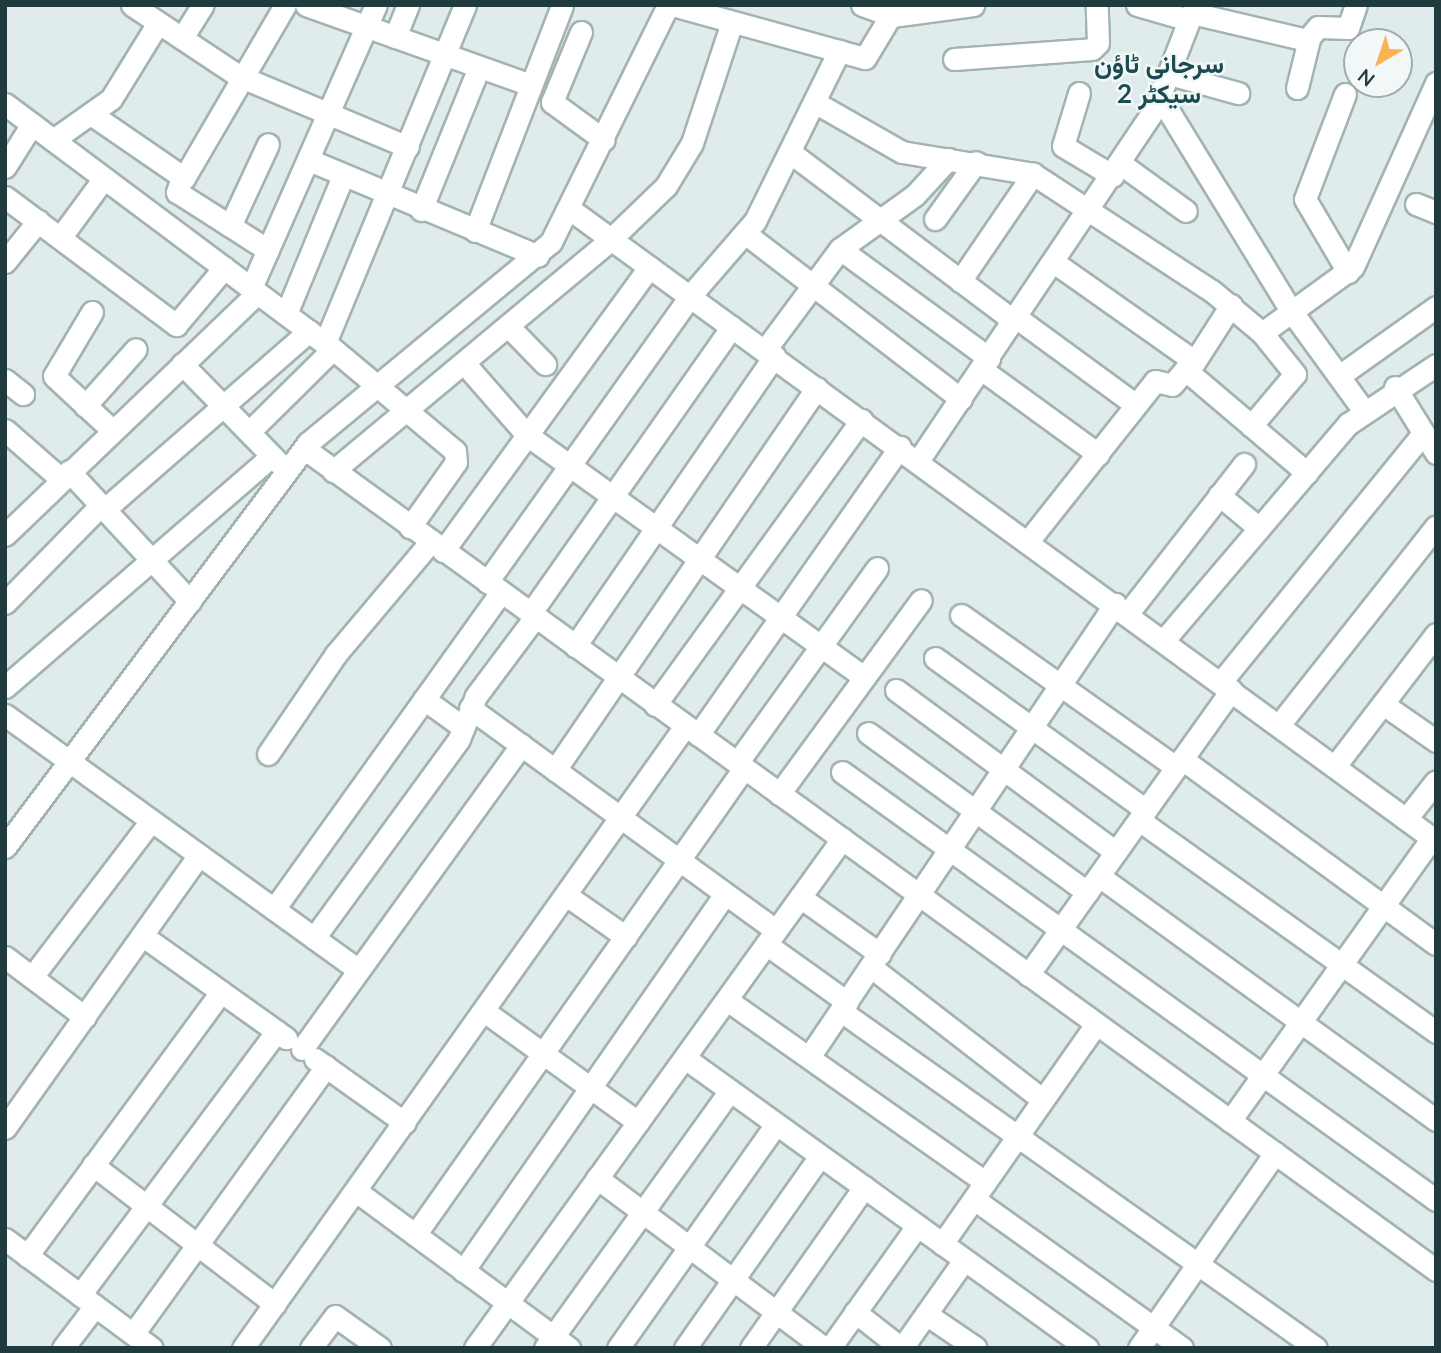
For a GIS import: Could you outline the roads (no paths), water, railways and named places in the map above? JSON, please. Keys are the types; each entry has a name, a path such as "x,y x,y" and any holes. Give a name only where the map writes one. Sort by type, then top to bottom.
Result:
{"street":[{"path":"132,5 239,76 408,147"},
{"path":"182,38 203,5"},
{"path":"306,5 531,85"},
{"path":"5,536 254,290 268,250 376,5"},
{"path":"395,37 408,5"},
{"path":"248,432 323,341 408,147 465,5"},
{"path":"475,231 562,5"},
{"path":"5,847 305,449 538,256 571,210 669,5 731,25 869,58 894,10"},
{"path":"862,5 894,10 973,5"},
{"path":"954,59 1092,50 1098,43 1097,5"},
{"path":"1137,5 1192,13 1310,39"},
{"path":"1297,88 1310,39 1318,27 1348,28 1356,5"},
{"path":"268,250 177,192 181,180 277,8"},
{"path":"918,461 1117,170 1160,97 1192,13"},
{"path":"53,140 117,92 158,23"},
{"path":"333,471 509,327 611,239 681,166 731,25"},
{"path":"580,32 552,102 604,140"},
{"path":"274,909 424,699 570,466 690,296 746,234 791,153 839,51"},
{"path":"421,210 479,66"},
{"path":"1168,74 1238,93"},
{"path":"1262,333 1348,272 1436,83"},
{"path":"1079,93 1063,146 1117,170 1186,211"},
{"path":"1160,97 1292,312 1364,411"},
{"path":"1343,98 1305,199 1348,272"},
{"path":"816,103 894,149 1033,174 1092,209 1231,305 1262,333 1295,374 1251,426"},
{"path":"5,104 323,341 375,389 457,456 410,527"},
{"path":"91,114 181,180"},
{"path":"5,167 32,124"},
{"path":"230,226 268,144"},
{"path":"791,153 960,281 1136,405"},
{"path":"575,646 840,249 879,221 948,159"},
{"path":"309,160 387,196 538,256"},
{"path":"935,219 976,162"},
{"path":"960,281 1033,174"},
{"path":"286,314 344,176"},
{"path":"60,238 104,178"},
{"path":"5,197 176,325 224,268"},
{"path":"571,210 1029,540 1434,839 1230,1121"},
{"path":"5,262 37,221"},
{"path":"746,234 961,398"},
{"path":"840,249 1098,454"},
{"path":"1055,263 1189,363 1251,426 1307,473"},
{"path":"268,754 337,654 437,546 527,435 649,267"},
{"path":"1029,540 1156,381 1172,385 1231,305"},
{"path":"1339,376 1436,307"},
{"path":"92,312 54,374 112,430"},
{"path":"509,327 545,364"},
{"path":"314,938 464,728 470,708 532,615 732,327"},
{"path":"5,603 103,507 223,406 323,341"},
{"path":"85,406 136,349"},
{"path":"464,363 527,435 864,677"},
{"path":"182,364 287,472"},
{"path":"1164,640 1307,473 1364,411 1395,387 1436,365"},
{"path":"5,380 23,394"},
{"path":"1395,387 1436,453"},
{"path":"555,770 817,388"},
{"path":"655,705 861,420"},
{"path":"5,430 103,507 190,601"},
{"path":"1028,975 1179,763 1226,686 1423,433"},
{"path":"243,1348 620,819 781,616 900,447"},
{"path":"305,449 1230,1121 1434,1265"},
{"path":"5,687 149,557 272,456"},
{"path":"808,1058 1061,685 1121,609 1244,464"},
{"path":"1219,495 1259,528"},
{"path":"1279,725 1436,526"},
{"path":"415,1235 679,862 740,766 877,569"},
{"path":"779,794 921,600"},
{"path":"961,614 1436,944"},
{"path":"1335,766 1436,634"},
{"path":"935,658 1032,728 1142,815 1342,965 1436,1032"},
{"path":"895,690 1116,852"},
{"path":"424,699 464,728"},
{"path":"1383,704 1433,734"},
{"path":"470,708 725,894 844,1006 1018,1136 1316,1348"},
{"path":"5,715 359,970"},
{"path":"868,733 976,812 1093,884 1301,1022 1436,1120"},
{"path":"302,1049 521,745"},
{"path":"842,772 1059,931 1436,1200"},
{"path":"1406,819 1436,781"},
{"path":"32,977 151,821"},
{"path":"475,1348 842,839"},
{"path":"6,1124 200,855"},
{"path":"463,1271 725,894"},
{"path":"566,895 626,937"},
{"path":"800,897 1042,1098"},
{"path":"143,936 404,1123"},
{"path":"5,957 85,1017"},
{"path":"27,1256 222,992"},
{"path":"727,1000 808,1058 1182,1348"},
{"path":"484,1011 638,1122"},
{"path":"942,1244 1096,1024"},
{"path":"63,1348 88,1301 147,1206 277,1031"},
{"path":"685,1058 1087,1348"},
{"path":"133,1334 326,1066"},
{"path":"356,1191 506,1303 556,1344 643,1212 730,1091"},
{"path":"618,1348 776,1124"},
{"path":"1139,1348 1275,1153"},
{"path":"685,1348 820,1156"},
{"path":"93,1166 275,1304"},
{"path":"597,1178 824,1348"},
{"path":"751,1348 863,1187"},
{"path":"830,1348 917,1226"},
{"path":"5,1240 152,1348"},
{"path":"855,1312 902,1348 964,1260"},
{"path":"926,1314 976,1348"},
{"path":"311,1348 335,1316 380,1348"}],"district":[{"name":"سرجانی ٹاؤن سیکٹر 2","path":"1159,79"}]}
